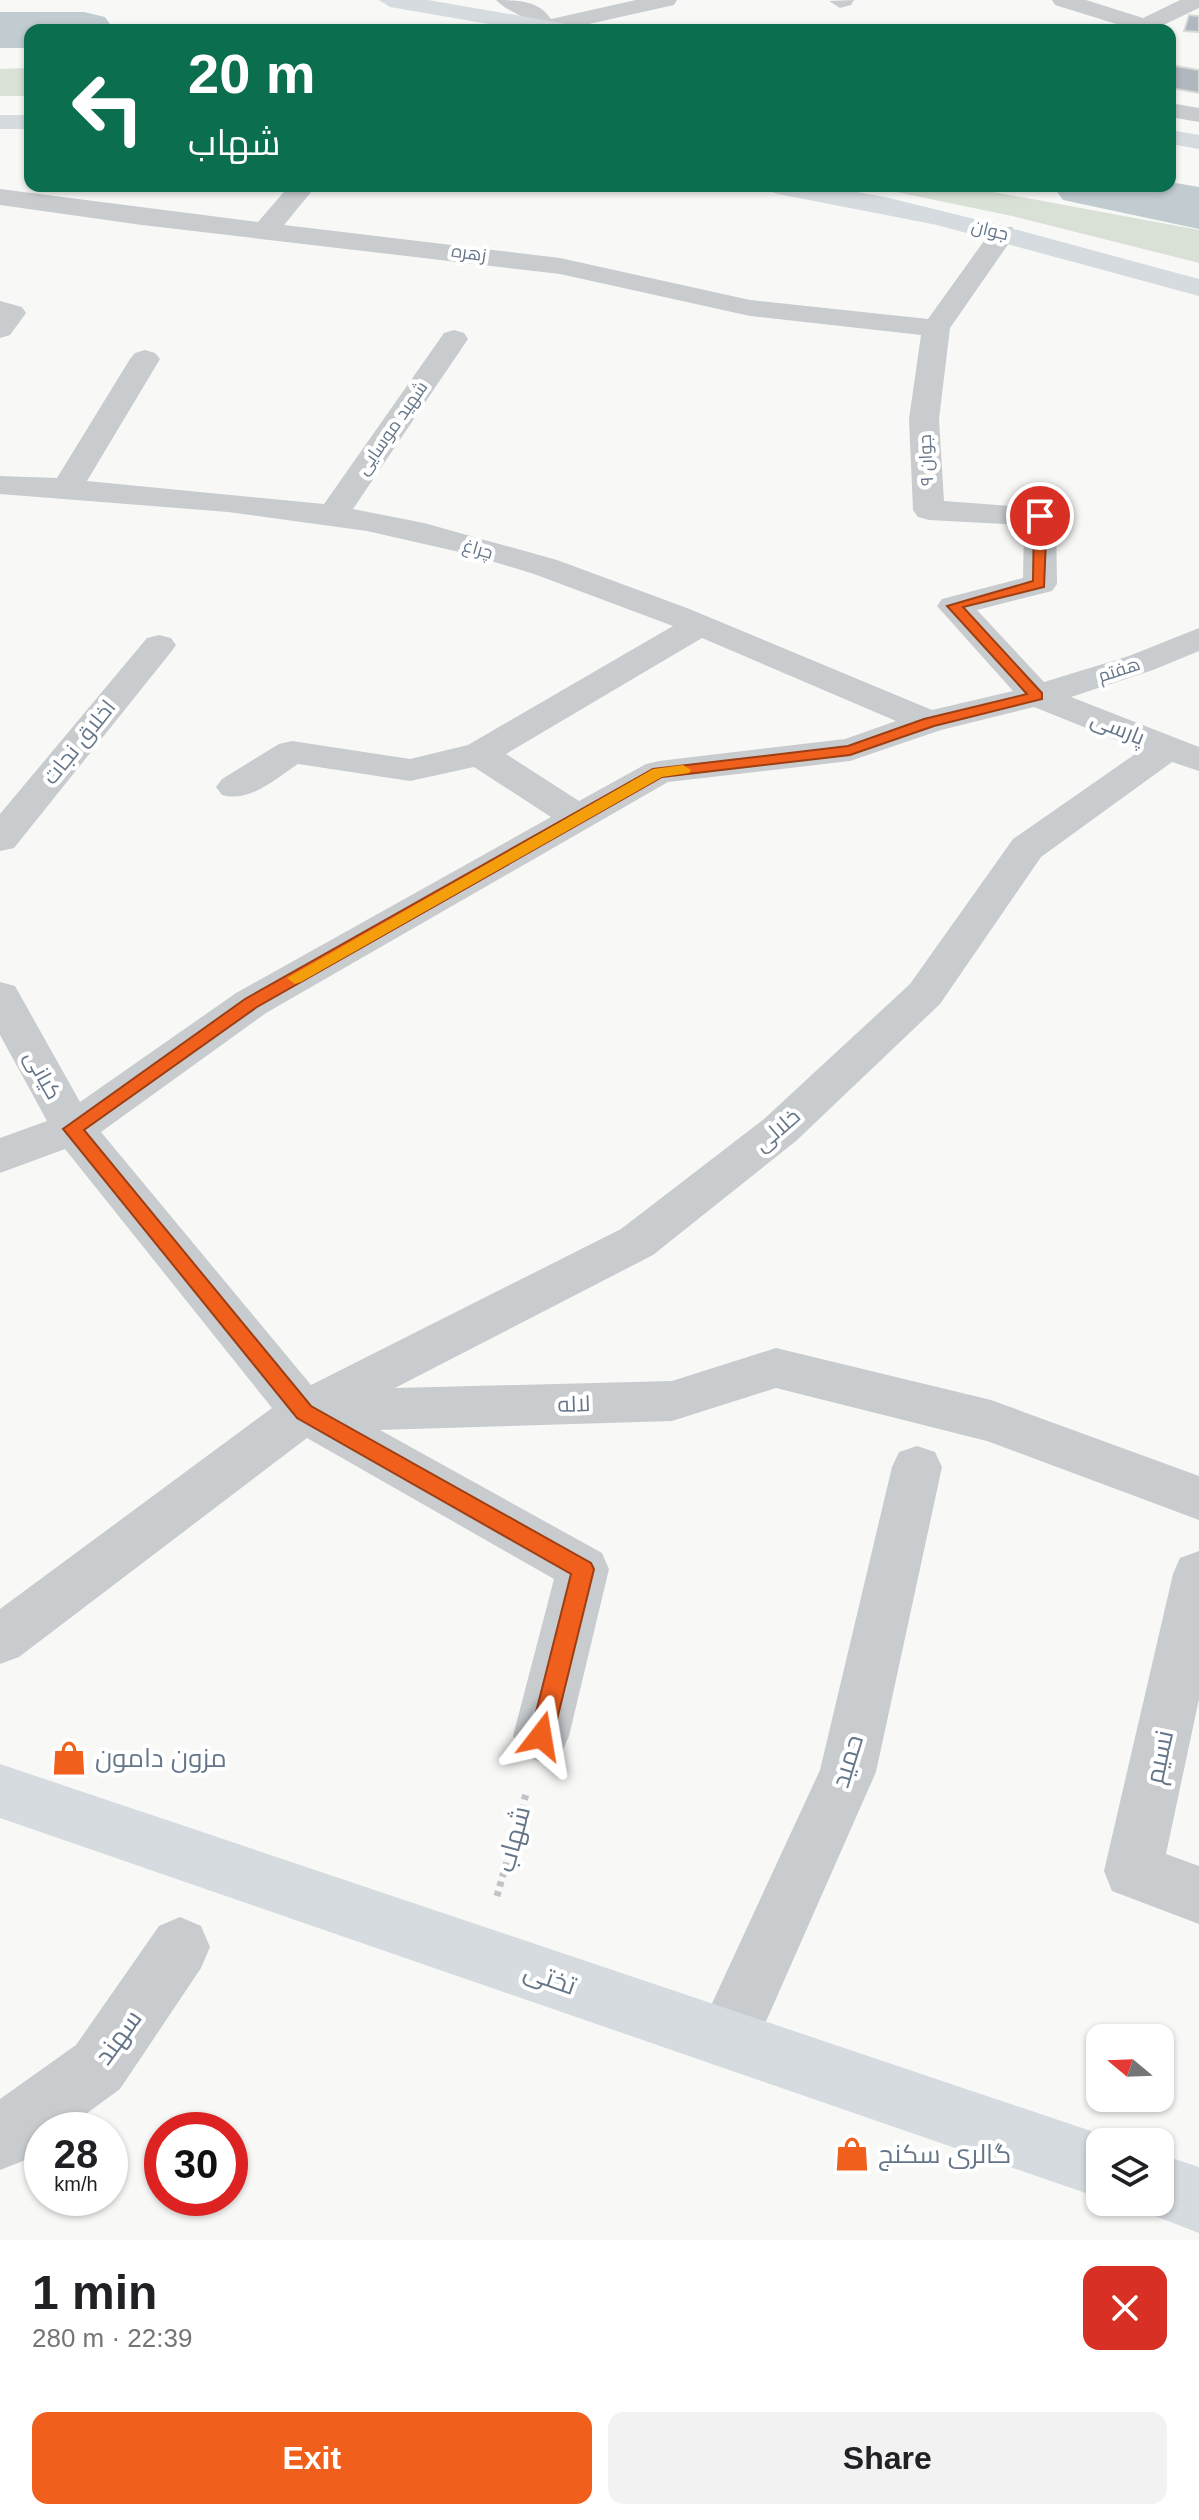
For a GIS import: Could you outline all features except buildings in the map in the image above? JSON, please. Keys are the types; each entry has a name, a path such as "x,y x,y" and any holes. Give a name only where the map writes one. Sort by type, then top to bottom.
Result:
{"main road":[{"path":"390,0 525,24"},
{"path":"0,103 24,103"},
{"path":"0,122 24,122"},
{"path":"1176,138 1199,142"},
{"name":"جوان","path":"819,192 853,197 1003,233 1199,288"},
{"name":"تختی","path":"0,1791 1086,2161"},
{"path":"1174,2191 1199,2200"}],"street":[{"path":"507,0 538,15 548,24"},
{"path":"572,24 666,0"},
{"path":"1063,0 1128,24"},
{"path":"1147,24 1198,0"},
{"path":"1176,111 1199,115"},
{"path":"264,231 298,192"},
{"name":"زهره","path":"0,197 560,266 750,308 936,328"},
{"name":"جوان ۹","path":"1003,233 936,328 924,419 929,510 1040,516 1040,584 954,606 1037,696"},
{"path":"0,309 12,313 0,329"},
{"name":"شهید موسایی","path":"331,517 454,339"},
{"path":"67,488 145,359"},
{"name":"چراغ","path":"0,485 67,488 289,510 412,530 563,572 929,722"},
{"path":"235,787 292,752 410,770 480,754 698,626"},
{"name":"هفتم","path":"0,1156 73,1129 251,1003 659,772 850,750 929,722 1037,696 1141,663 1199,638"},
{"name":"اخلاق نجات","path":"0,839 159,645"},
{"name":"پارسی","path":"1037,696 1184,754"},
{"path":"480,754 579,818"},
{"name":"خلالی","path":"304,1412 637,1242 780,1130 925,994 1027,848 1184,754"},
{"name":"کیانی","path":"0,996 73,1129 304,1412"},
{"name":"لاله","path":"304,1412 672,1401 776,1368 991,1421 1199,1498"},
{"path":"0,1640 304,1412 583,1569 541,1736"},
{"name":"حمید","path":"727,2038 848,1772 917,1467"},
{"name":"نسیم","path":"1199,1574 1133,1871 1199,1895"},
{"name":"سهند","path":"0,2138 98,2067 180,1947"}],"path":[{"name":"شهاب","path":"481,1955 541,1736"}],"shaded area":[{"path":"24,68 24,96 0,96 0,69"},
{"path":"896,192 994,192 1199,230 1199,263 1012,216"}],"waterway":[{"path":"0,30 24,30"},
{"path":"1118,192 1199,208"}],"slow traffic":[{"path":"295,978 659,772 683,770"}],"place":[{"name":"مزون دامون","path":"69,1758"},
{"name":"گالری سکنج","path":"852,2154"}],"route":[{"path":"541,1736 583,1569 304,1412 73,1129 251,1003 659,772 850,750 929,722 1037,696 954,606 1040,584 1040,516"}]}
